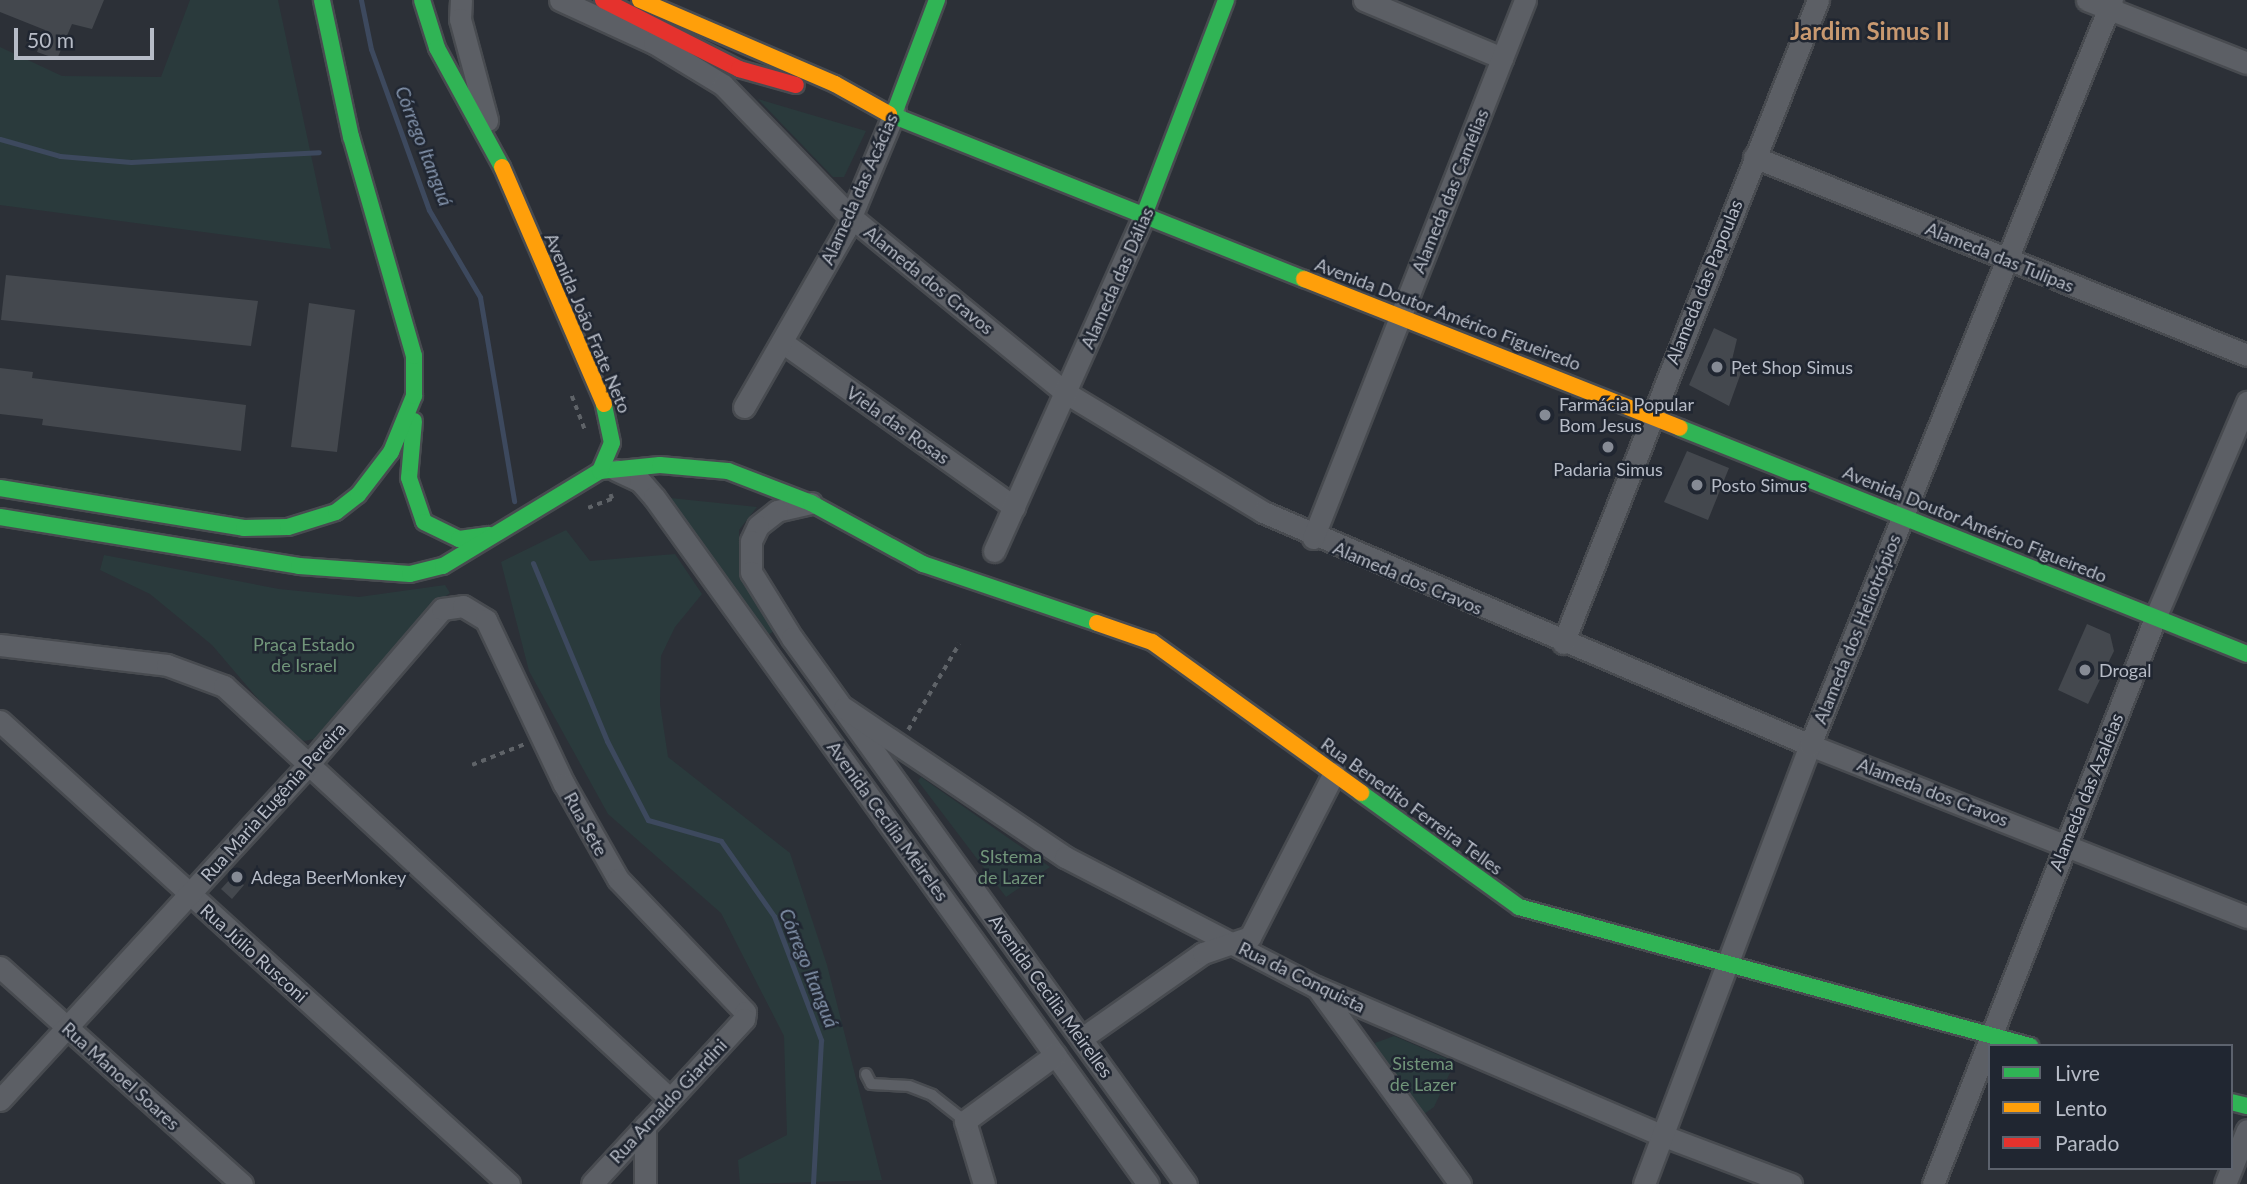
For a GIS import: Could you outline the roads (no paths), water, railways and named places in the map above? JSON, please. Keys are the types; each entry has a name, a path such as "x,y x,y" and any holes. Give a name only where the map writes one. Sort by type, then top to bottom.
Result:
{"main road":[{"path":"315,0 325,23"},
{"path":"322,0 351,137 410,336 414,396 409,478 424,522 447,537 470,540 514,524"},
{"name":"Avenida João Frate Neto","path":"422,0 449,74 494,149 609,416 612,443 608,470"},
{"path":"603,0 739,69 870,106"},
{"name":"Avenida Doutor Américo Figueiredo","path":"640,0 835,84 870,106 895,111 1144,215 1650,414 2247,654"},
{"name":"Alameda das Acácias","path":"895,111 937,0"},
{"name":"Alameda das Dálias","path":"1144,215 1226,0"},
{"path":"0,488 244,528 297,525 336,512 358,495 391,452 414,396"},
{"name":"Rua Benedito Ferreira Telles","path":"608,470 660,465 728,471 811,503 923,564 1153,642 1519,907 2023,1044"},
{"path":"0,517 299,566 410,574 443,566 608,470"}],"street":[{"path":"461,0 460,19 494,149"},
{"name":"Alameda dos Cravos","path":"560,0 678,56 723,85 851,217 1066,393 1313,538 1810,745 2066,842 2247,917"},
{"path":"1364,0 1502,58"},
{"name":"Alameda das Camélias","path":"1313,538 1525,0"},
{"name":"Alameda das Papoulas","path":"1563,643 1650,414 1818,0"},
{"path":"2087,0 2110,4 2247,63"},
{"name":"Alameda dos Heliotrópios","path":"1644,1184 1810,745 2110,4"},
{"name":"Alameda das Acácias","path":"744,407 851,217 895,111"},
{"name":"Alameda das Tulipas","path":"1754,157 2007,261 2247,355"},
{"name":"Alameda das Dálias","path":"994,551 1144,215"},
{"name":"Viela das Rosas","path":"782,342 1014,507"},
{"name":"Alameda das Azaleias","path":"1933,1184 2155,618 2247,402"},
{"name":"Avenida Cecília Meireles","path":"608,470 646,487 1148,1184"},
{"name":"Avenida Cecilia Meirelles","path":"811,503 777,511 758,526 751,541 751,572 792,638 1186,1184"},
{"name":"Rua Sete","path":"463,606 486,621 618,879 737,999 744,1019"},
{"name":"Rua Maria Eugênia Pereira","path":"0,1100 307,766 442,609 463,606"},
{"path":"768,654 792,638"},
{"path":"0,645 194,670 224,686 307,766 669,1098"},
{"name":"Rua da Conquista","path":"844,709 1065,857 1316,987 1664,1136 1791,1184"},
{"name":"Rua Júlio Rusconi","path":"0,721 509,1184"},
{"path":"1082,1038 1202,953 1250,937 1334,773"},
{"name":"Rua Manoel Soares","path":"0,967 242,1184"},
{"path":"1316,987 1460,1184"},
{"path":"1372,1062 1366,1034 1374,1013"},
{"name":"Rua Arnaldo Giardini","path":"592,1184 744,1019"},
{"path":"984,1184 965,1121 1055,1055"},
{"path":"645,1126 645,1184"},
{"path":"2233,1164 2247,1130"}],"lane":[{"path":"866,1074 871,1084 909,1086 932,1095 965,1121"}],"waterway":[{"name":"Córrego Itanguá","path":"361,0 371,49 429,210 480,297 514,501"},
{"path":"0,139 60,156 131,162 319,152"},
{"name":"Córrego Itanguá","path":"533,563 607,741 648,820 721,841 774,916 821,1040 813,1184"}],"place":[{"name":"Pet Shop Simus","path":"1717,367"},
{"name":"Farmácia Popular Bom Jesus","path":"1545,415"},
{"name":"Padaria Simus","path":"1608,447"},
{"name":"Posto Simus","path":"1697,485"},
{"name":"Drogal","path":"2085,670"},
{"name":"Adega BeerMonkey","path":"237,877"}],"district":[{"name":"Jardim Simus II","path":"1870,31"}],"park label":[{"name":"Praça Estado de Israel","path":"304,655"},
{"name":"SIstema de Lazer","path":"1011,867"},
{"name":"Sistema de Lazer","path":"1423,1074"}]}
